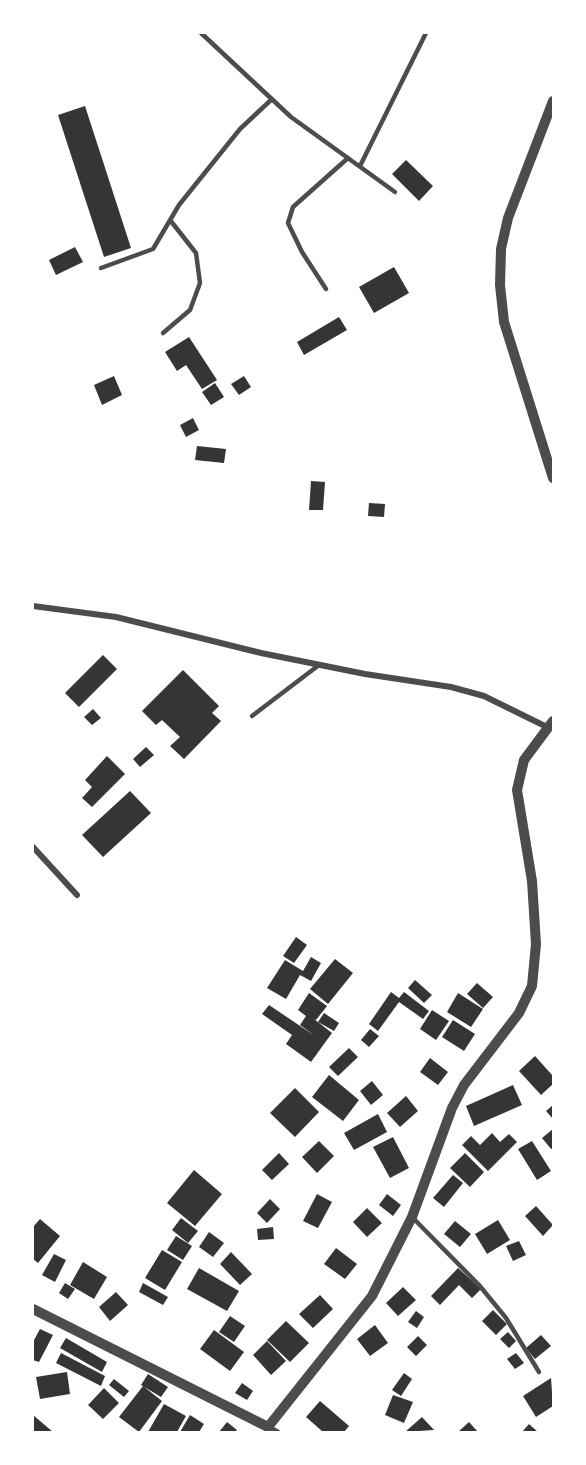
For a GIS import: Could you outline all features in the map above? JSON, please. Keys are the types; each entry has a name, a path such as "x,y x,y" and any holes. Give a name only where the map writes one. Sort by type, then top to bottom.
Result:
{"street":[{"path":"553,101 508,218 501,249 500,285 504,322 553,478"},
{"path":"33,606 116,617 319,665 451,687 484,696 552,727 524,760 517,790 532,880 536,944 532,986 519,1013 464,1085 452,1108 412,1217 372,1296 273,1430 33,1309"},
{"path":"33,847 77,896"}],"lane":[{"path":"201,33 291,117 395,192"},
{"path":"360,166 426,33"},
{"path":"101,268 153,249 170,220 240,129 272,99"},
{"path":"326,289 302,252 288,223 293,207 348,158"},
{"path":"164,333 190,310 200,283 196,253 170,220"},
{"path":"252,716 319,665"},
{"path":"412,1217 479,1285 506,1317 539,1371"}],"building":[{"path":"85,106 131,248 104,257 58,115"},
{"path":"406,160 433,186 419,201 392,174"},
{"path":"75,247 83,262 56,275 49,260"},
{"path":"394,267 409,293 374,313 359,287"},
{"path":"339,317 347,330 304,355 297,342"},
{"path":"189,337 217,380 202,389 186,365 177,371 165,352"},
{"path":"114,376 122,395 102,405 94,385"},
{"path":"244,376 251,387 239,395 231,384"},
{"path":"215,383 224,397 211,405 202,392"},
{"path":"193,418 199,430 186,437 180,425"},
{"path":"197,446 226,449 224,463 195,460"},
{"path":"311,481 325,482 323,510 309,510"},
{"path":"369,503 385,504 384,517 368,516"},
{"path":"103,655 117,669 79,707 65,693"},
{"path":"183,670 219,706 212,713 221,721 184,759 170,746 180,737 162,720 156,725 142,711"},
{"path":"93,709 101,718 92,725 84,717"},
{"path":"146,747 154,755 140,767 133,759"},
{"path":"107,756 125,774 92,807 82,798 92,787 85,780"},
{"path":"130,791 151,813 103,857 82,835"},
{"path":"296,937 307,945 294,963 283,956"},
{"path":"311,957 321,963 311,981 300,975 286,999 267,988 285,960 303,971"},
{"path":"335,959 353,973 328,1004 310,989"},
{"path":"415,980 432,995 424,1003 408,988"},
{"path":"477,983 493,997 483,1008 467,994"},
{"path":"391,992 399,998 404,992 429,1011 423,1019 399,1002 378,1031 369,1024"},
{"path":"309,993 327,1006 316,1020 314,1019 332,1033 311,1062 286,1044 292,1035 262,1014 269,1005 315,1036 300,1025 306,1016 298,1010"},
{"path":"458,993 483,1009 471,1027 447,1012"},
{"path":"432,1010 449,1021 436,1040 420,1029"},
{"path":"324,1013 339,1023 334,1031 318,1022"},
{"path":"453,1020 475,1034 464,1051 442,1037"},
{"path":"370,1029 379,1036 369,1047 361,1040"},
{"path":"349,1048 358,1057 338,1076 329,1067"},
{"path":"535,1056 553,1076 553,1084 541,1095 519,1071"},
{"path":"430,1058 448,1072 438,1085 420,1072"},
{"path":"329,1075 359,1100 343,1121 312,1097"},
{"path":"372,1081 383,1095 371,1105 360,1091"},
{"path":"513,1085 522,1105 474,1126 466,1106"},
{"path":"295,1088 319,1112 295,1137 270,1113"},
{"path":"406,1096 418,1111 400,1127 387,1113"},
{"path":"553,1105 553,1119 546,1111"},
{"path":"378,1114 387,1132 354,1150 344,1133"},
{"path":"553,1129 553,1148 551,1149 542,1138"},
{"path":"492,1133 500,1142 509,1134 517,1142 488,1171 462,1145 471,1136 480,1145"},
{"path":"393,1137 409,1168 390,1178 373,1147"},
{"path":"319,1141 334,1156 317,1173 302,1157"},
{"path":"532,1141 551,1171 537,1180 518,1149"},
{"path":"279,1153 289,1164 272,1180 262,1170"},
{"path":"465,1153 484,1172 470,1187 450,1168"},
{"path":"194,1170 222,1194 195,1226 167,1203"},
{"path":"453,1175 463,1183 444,1207 433,1198"},
{"path":"317,1194 332,1202 318,1228 303,1221"},
{"path":"387,1194 401,1205 393,1216 379,1205"},
{"path":"270,1199 280,1209 267,1223 257,1213"},
{"path":"536,1206 553,1225 543,1236 525,1216"},
{"path":"367,1208 382,1223 367,1237 353,1222"},
{"path":"181,1218 198,1231 188,1243 172,1230"},
{"path":"40,1219 60,1236 38,1263 33,1259 33,1227"},
{"path":"498,1220 510,1240 487,1254 475,1234"},
{"path":"455,1221 471,1234 460,1247 444,1234"},
{"path":"273,1227 274,1239 258,1240 257,1229"},
{"path":"209,1232 224,1243 213,1257 199,1247"},
{"path":"176,1236 192,1246 183,1260 167,1250"},
{"path":"519,1241 526,1255 513,1261 506,1246"},
{"path":"336,1248 357,1264 345,1279 324,1264"},
{"path":"162,1250 182,1262 165,1290 145,1278"},
{"path":"231,1252 252,1274 240,1285 220,1264"},
{"path":"54,1254 66,1260 55,1282 42,1275"},
{"path":"83,1262 107,1277 94,1299 70,1285"},
{"path":"199,1268 239,1291 227,1311 187,1289"},
{"path":"458,1268 481,1289 472,1298 459,1285 440,1305 431,1296"},
{"path":"65,1283 75,1289 68,1299 59,1293"},
{"path":"143,1283 168,1297 163,1305 139,1292"},
{"path":"403,1287 416,1300 398,1316 386,1303"},
{"path":"116,1292 128,1305 110,1321 99,1307"},
{"path":"320,1295 333,1309 313,1328 299,1314"},
{"path":"493,1310 507,1324 496,1335 482,1321"},
{"path":"416,1311 424,1317 417,1328 408,1322"},
{"path":"230,1316 245,1326 234,1342 219,1332"},
{"path":"286,1321 309,1343 290,1362 267,1340"},
{"path":"375,1325 388,1343 370,1356 357,1339"},
{"path":"40,1329 53,1335 39,1362 33,1360 33,1342"},
{"path":"214,1330 244,1352 230,1371 200,1349"},
{"path":"508,1332 516,1341 509,1348 500,1339"},
{"path":"541,1335 551,1346 535,1359 526,1348"},
{"path":"418,1336 427,1345 416,1356 407,1347"},
{"path":"66,1338 107,1362 102,1372 60,1348"},
{"path":"267,1341 286,1361 271,1375 253,1355"},
{"path":"61,1353 105,1376 101,1386 56,1363"},
{"path":"516,1353 524,1363 515,1369 507,1359"},
{"path":"67,1372 70,1394 40,1399 36,1377"},
{"path":"404,1373 412,1379 401,1396 392,1390"},
{"path":"148,1374 168,1387 161,1397 141,1385"},
{"path":"551,1378 553,1406 536,1417 523,1396"},
{"path":"114,1379 129,1391 124,1397 109,1385"},
{"path":"242,1383 253,1391 247,1400 235,1393"},
{"path":"143,1386 162,1401 139,1432 119,1417"},
{"path":"104,1388 119,1403 103,1419 88,1405"},
{"path":"393,1395 413,1402 404,1423 385,1415"},
{"path":"320,1401 349,1426 344,1432 323,1432 306,1417"},
{"path":"164,1404 186,1416 177,1432 148,1432"},
{"path":"33,1415 53,1432 33,1432"},
{"path":"190,1415 204,1424 199,1432 180,1432"},
{"path":"422,1417 434,1430 405,1432"},
{"path":"227,1422 237,1430 219,1432"},
{"path":"469,1422 478,1432 458,1432"},
{"path":"529,1424 538,1432 522,1432"}]}
